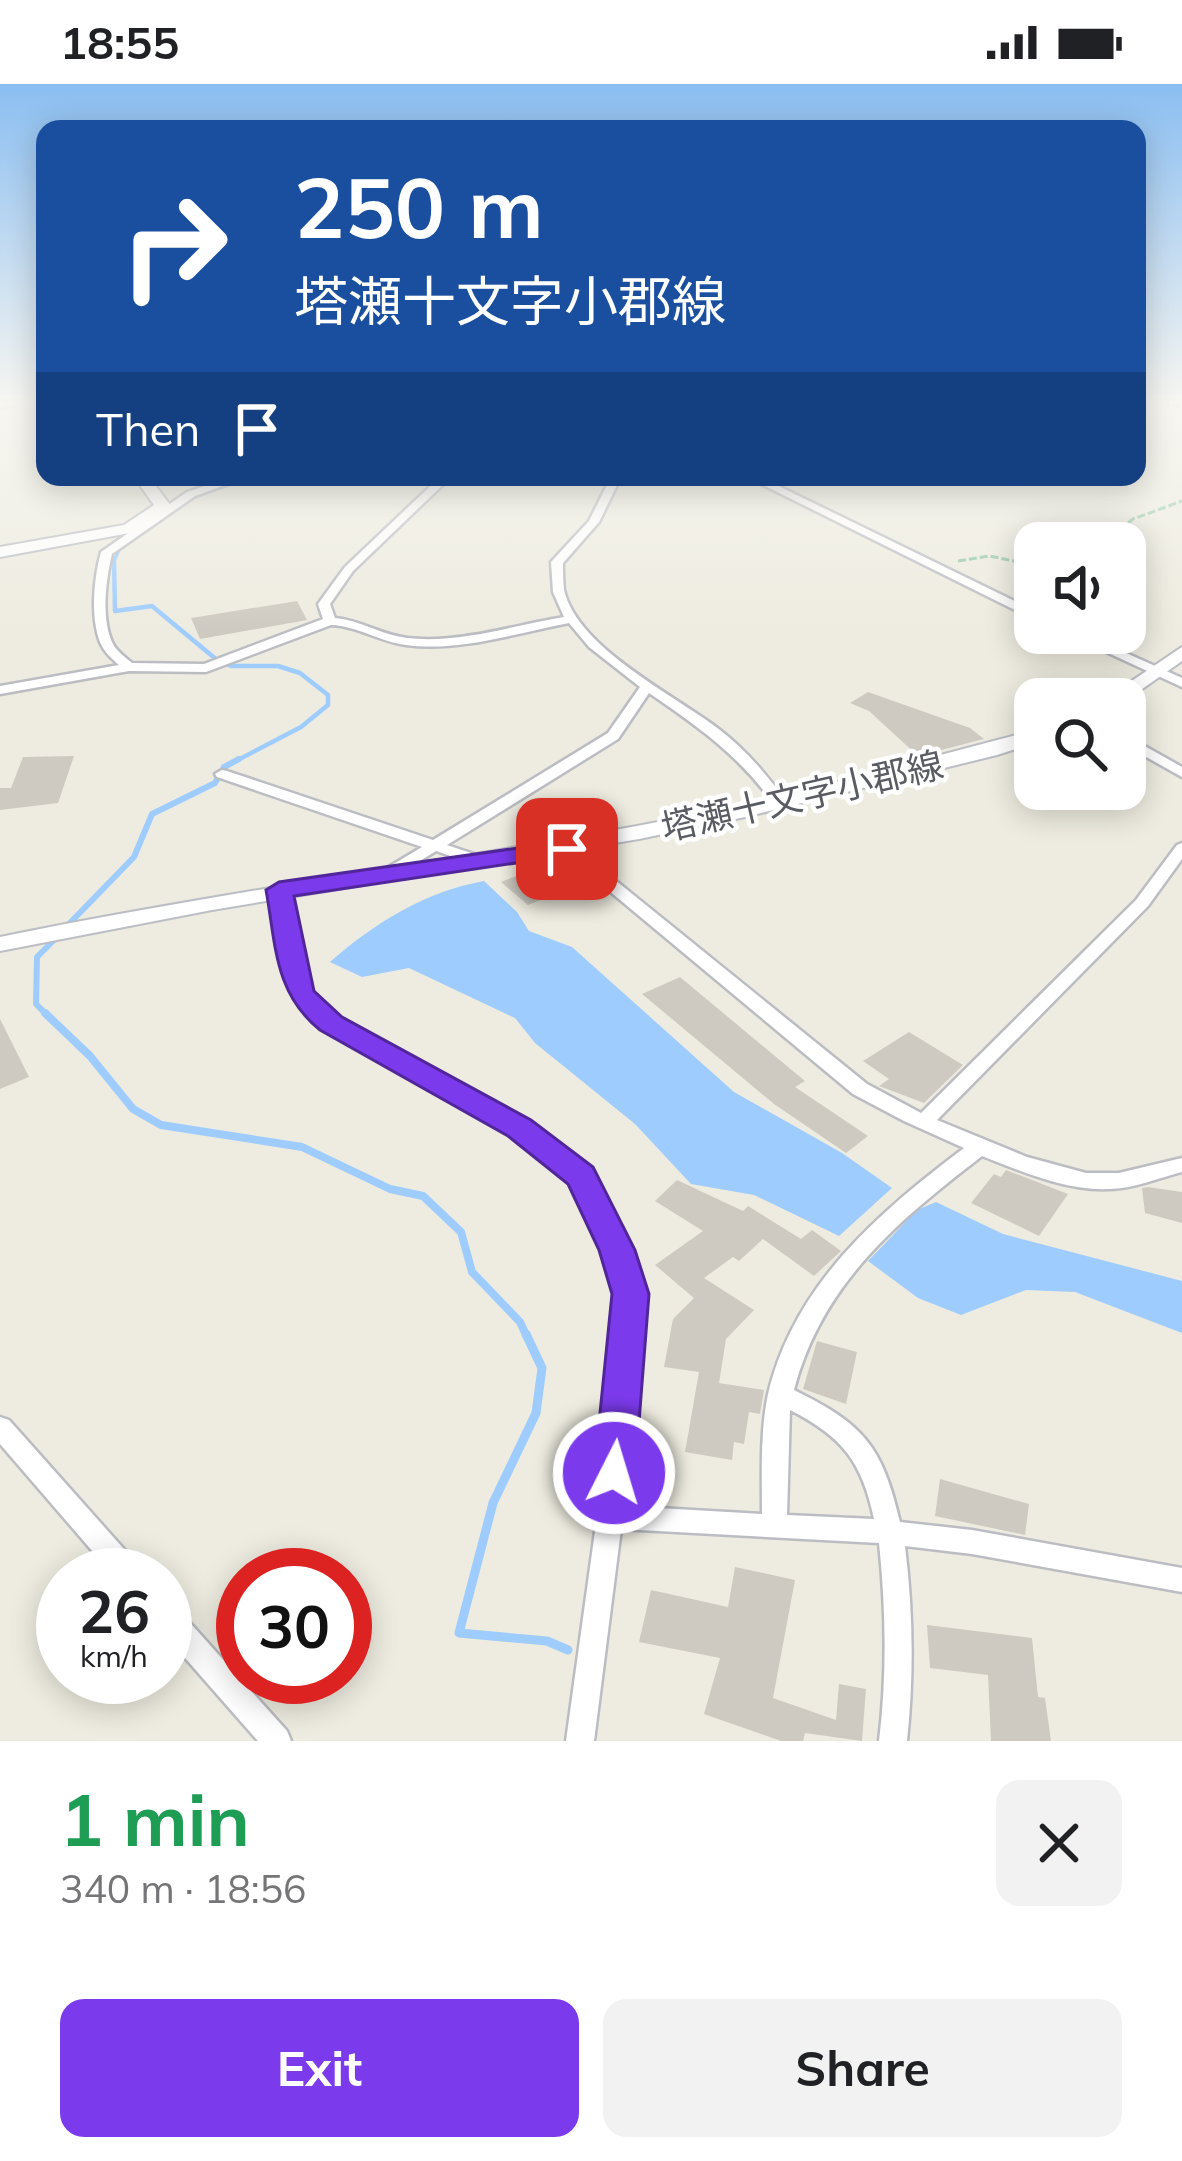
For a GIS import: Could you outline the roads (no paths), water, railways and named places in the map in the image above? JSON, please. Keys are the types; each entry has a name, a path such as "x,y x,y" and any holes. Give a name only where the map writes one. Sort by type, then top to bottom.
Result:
{"main road":[{"path":"0,552 129,529 163,506 148,486"},
{"path":"1146,680 1182,653"},
{"name":"塔瀬十文字小郡線","path":"0,944 279,890 567,849 781,804 1014,742"}],"street":[{"path":"130,667 107,646 104,633 102,565 107,552 151,516 215,486"},
{"path":"330,621 324,604 340,579 437,486"},
{"path":"612,486 594,522 557,562 556,589 567,620 646,686 732,745 781,804"},
{"path":"770,486 1014,606"},
{"path":"0,690 130,667 206,668 330,621 351,620 415,643 567,620"},
{"path":"1116,654 1182,683"},
{"path":"388,874 613,736 646,686"},
{"path":"1146,752 1182,773"},
{"path":"222,774 480,861"},
{"path":"925,1120 1142,903 1182,848"},
{"path":"567,849 860,1089 896,1111 1049,1173 1083,1180 1107,1182 1182,1165"},
{"path":"279,890 299,992 310,1007 331,1024 520,1128 581,1176 617,1250 630,1294 610,1517 580,1741"},
{"path":"774,1527 780,1394 814,1309 883,1221 982,1145"},
{"path":"780,1394 850,1435 868,1459 889,1532 901,1626 893,1741"},
{"path":"0,1426 106,1548"},
{"path":"610,1517 889,1532 1182,1580"},
{"path":"192,1645 277,1741"}],"water":[{"path":"484,881 517,912 529,931 572,947 734,1092 842,1153 892,1188 839,1236 754,1195 691,1184 635,1124 535,1043 515,1018 409,968 362,977 330,962 401,911"},
{"path":"936,1202 1003,1234 1182,1281 1182,1333 1075,1292 1026,1290 961,1315 918,1298 868,1261 917,1210"}],"waterway":[{"path":"187,500 226,486"},
{"path":"114,561 122,544"},
{"path":"114,561 115,611 152,606 217,660 231,666 278,666 300,673 328,695 328,705 301,727 234,762"},
{"path":"67,926 134,857 152,814 215,783 224,767 239,759"},
{"path":"45,1013 36,1004 37,957 58,936"},
{"path":"45,1013 90,1056 133,1109 161,1125 302,1147 390,1189 423,1196 461,1232 472,1272 520,1322 527,1337"},
{"path":"45,1013 48,1016"},
{"path":"526,1334 542,1368 536,1413 493,1503 459,1633 547,1641 568,1650"}]}
